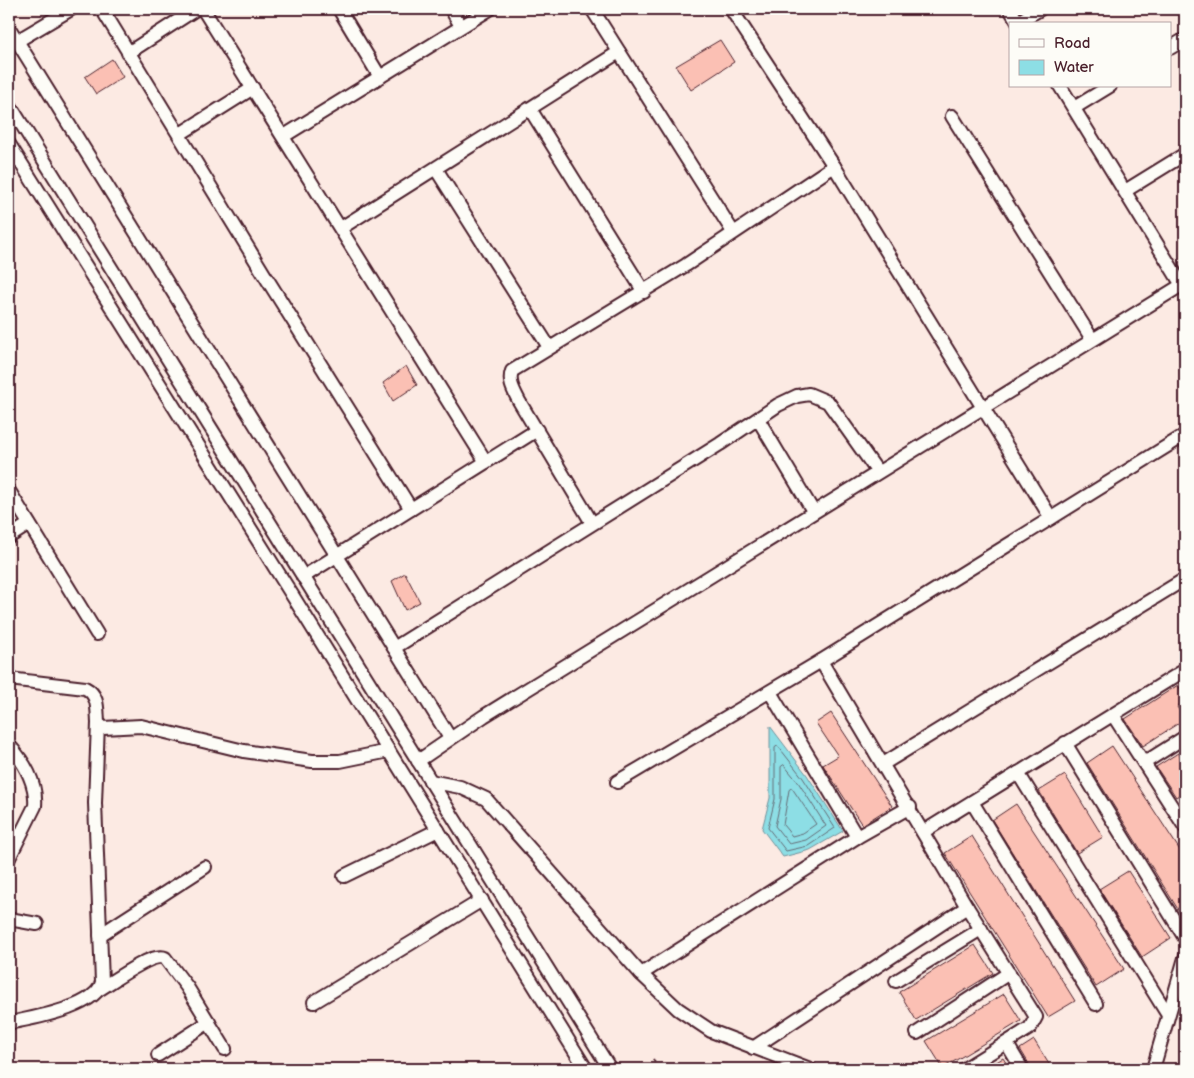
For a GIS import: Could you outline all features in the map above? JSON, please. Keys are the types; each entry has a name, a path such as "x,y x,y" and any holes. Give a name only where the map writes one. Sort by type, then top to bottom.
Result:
{"street":[{"path":"17,40 71,9"},
{"path":"102,9 267,279 411,509"},
{"path":"128,53 196,9"},
{"path":"203,9 486,462"},
{"path":"339,9 380,77"},
{"path":"451,9 461,26"},
{"path":"284,136 490,9"},
{"path":"592,9 733,232"},
{"path":"731,9 834,166 1051,518"},
{"path":"1010,9 1018,22"},
{"path":"1020,22 1040,9"},
{"path":"9,28 450,738"},
{"path":"1172,47 1185,39"},
{"path":"341,228 619,52"},
{"path":"180,134 253,88"},
{"path":"418,761 450,738 877,471 1184,284 1061,88"},
{"path":"1074,108 1107,88"},
{"path":"9,104 610,1069"},
{"path":"530,109 644,292"},
{"path":"952,116 1092,339"},
{"path":"9,144 586,1069"},
{"path":"1125,192 1185,154"},
{"path":"592,522 512,386 510,376 512,371 520,364 644,292 834,166"},
{"path":"436,168 549,347"},
{"path":"394,648 778,405 798,396 809,394 820,396 828,402 877,471"},
{"path":"758,419 814,511"},
{"path":"303,577 537,430"},
{"path":"617,782 821,661 1185,435"},
{"path":"9,491 97,634"},
{"path":"9,537 29,524"},
{"path":"883,764 1185,579"},
{"path":"821,661 910,807 967,907 1033,1010 1036,1021 1030,1028 964,1069"},
{"path":"923,832 1185,670"},
{"path":"9,679 85,688 90,690 96,700 98,723 95,803 100,989"},
{"path":"770,692 857,837"},
{"path":"1114,715 1144,763 1179,806 1185,827"},
{"path":"98,723 103,728 134,725 148,727 244,751 312,761 340,760 389,751"},
{"path":"1144,763 1185,737"},
{"path":"1065,743 1185,938"},
{"path":"9,745 24,766 33,784 36,797 35,806 9,858"},
{"path":"1018,773 1168,1015"},
{"path":"430,781 460,786 486,799 641,974 658,992 694,1021 752,1048 810,1069"},
{"path":"972,802 1096,1004"},
{"path":"641,974 857,837 910,807"},
{"path":"344,876 438,830"},
{"path":"100,935 205,867"},
{"path":"314,1002 482,900"},
{"path":"752,1048 967,907"},
{"path":"9,919 37,924"},
{"path":"896,981 981,929"},
{"path":"9,1023 80,1004 100,989 149,959 161,956 171,964 225,1049"},
{"path":"1153,1069 1185,958"},
{"path":"917,1034 1009,973"},
{"path":"158,1055 209,1022"},
{"path":"1006,1044 1022,1069"}],"path":[{"path":"653,1059 658,1069"}],"water":[{"path":"770,726 807,775 843,831 810,850 783,857 762,829 770,798"}],"building":[{"path":"720,40 734,62 691,90 676,66"},
{"path":"112,59 123,77 96,94 85,77"},
{"path":"406,366 417,385 393,401 383,383"},
{"path":"405,573 420,602 405,610 392,581"},
{"path":"1178,685 1185,697 1185,701 1177,707 1185,719 1143,746 1125,719"},
{"path":"831,713 892,806 862,825 823,765 838,756 816,723"},
{"path":"1112,746 1185,858 1185,907 1179,911 1087,763"},
{"path":"1178,753 1185,764 1185,791 1176,797 1156,767"},
{"path":"1065,775 1103,837 1077,853 1039,791"},
{"path":"1016,804 1124,969 1096,987 992,820"},
{"path":"972,836 1075,1001 1048,1017 945,853"},
{"path":"1128,871 1171,938 1142,957 1099,889"},
{"path":"975,945 993,973 916,1020 899,992"},
{"path":"1004,994 1021,1021 943,1068 926,1041"},
{"path":"1034,1040 1052,1069 1032,1069 1020,1049"},
{"path":"1003,1058 1010,1069 985,1069"}]}
